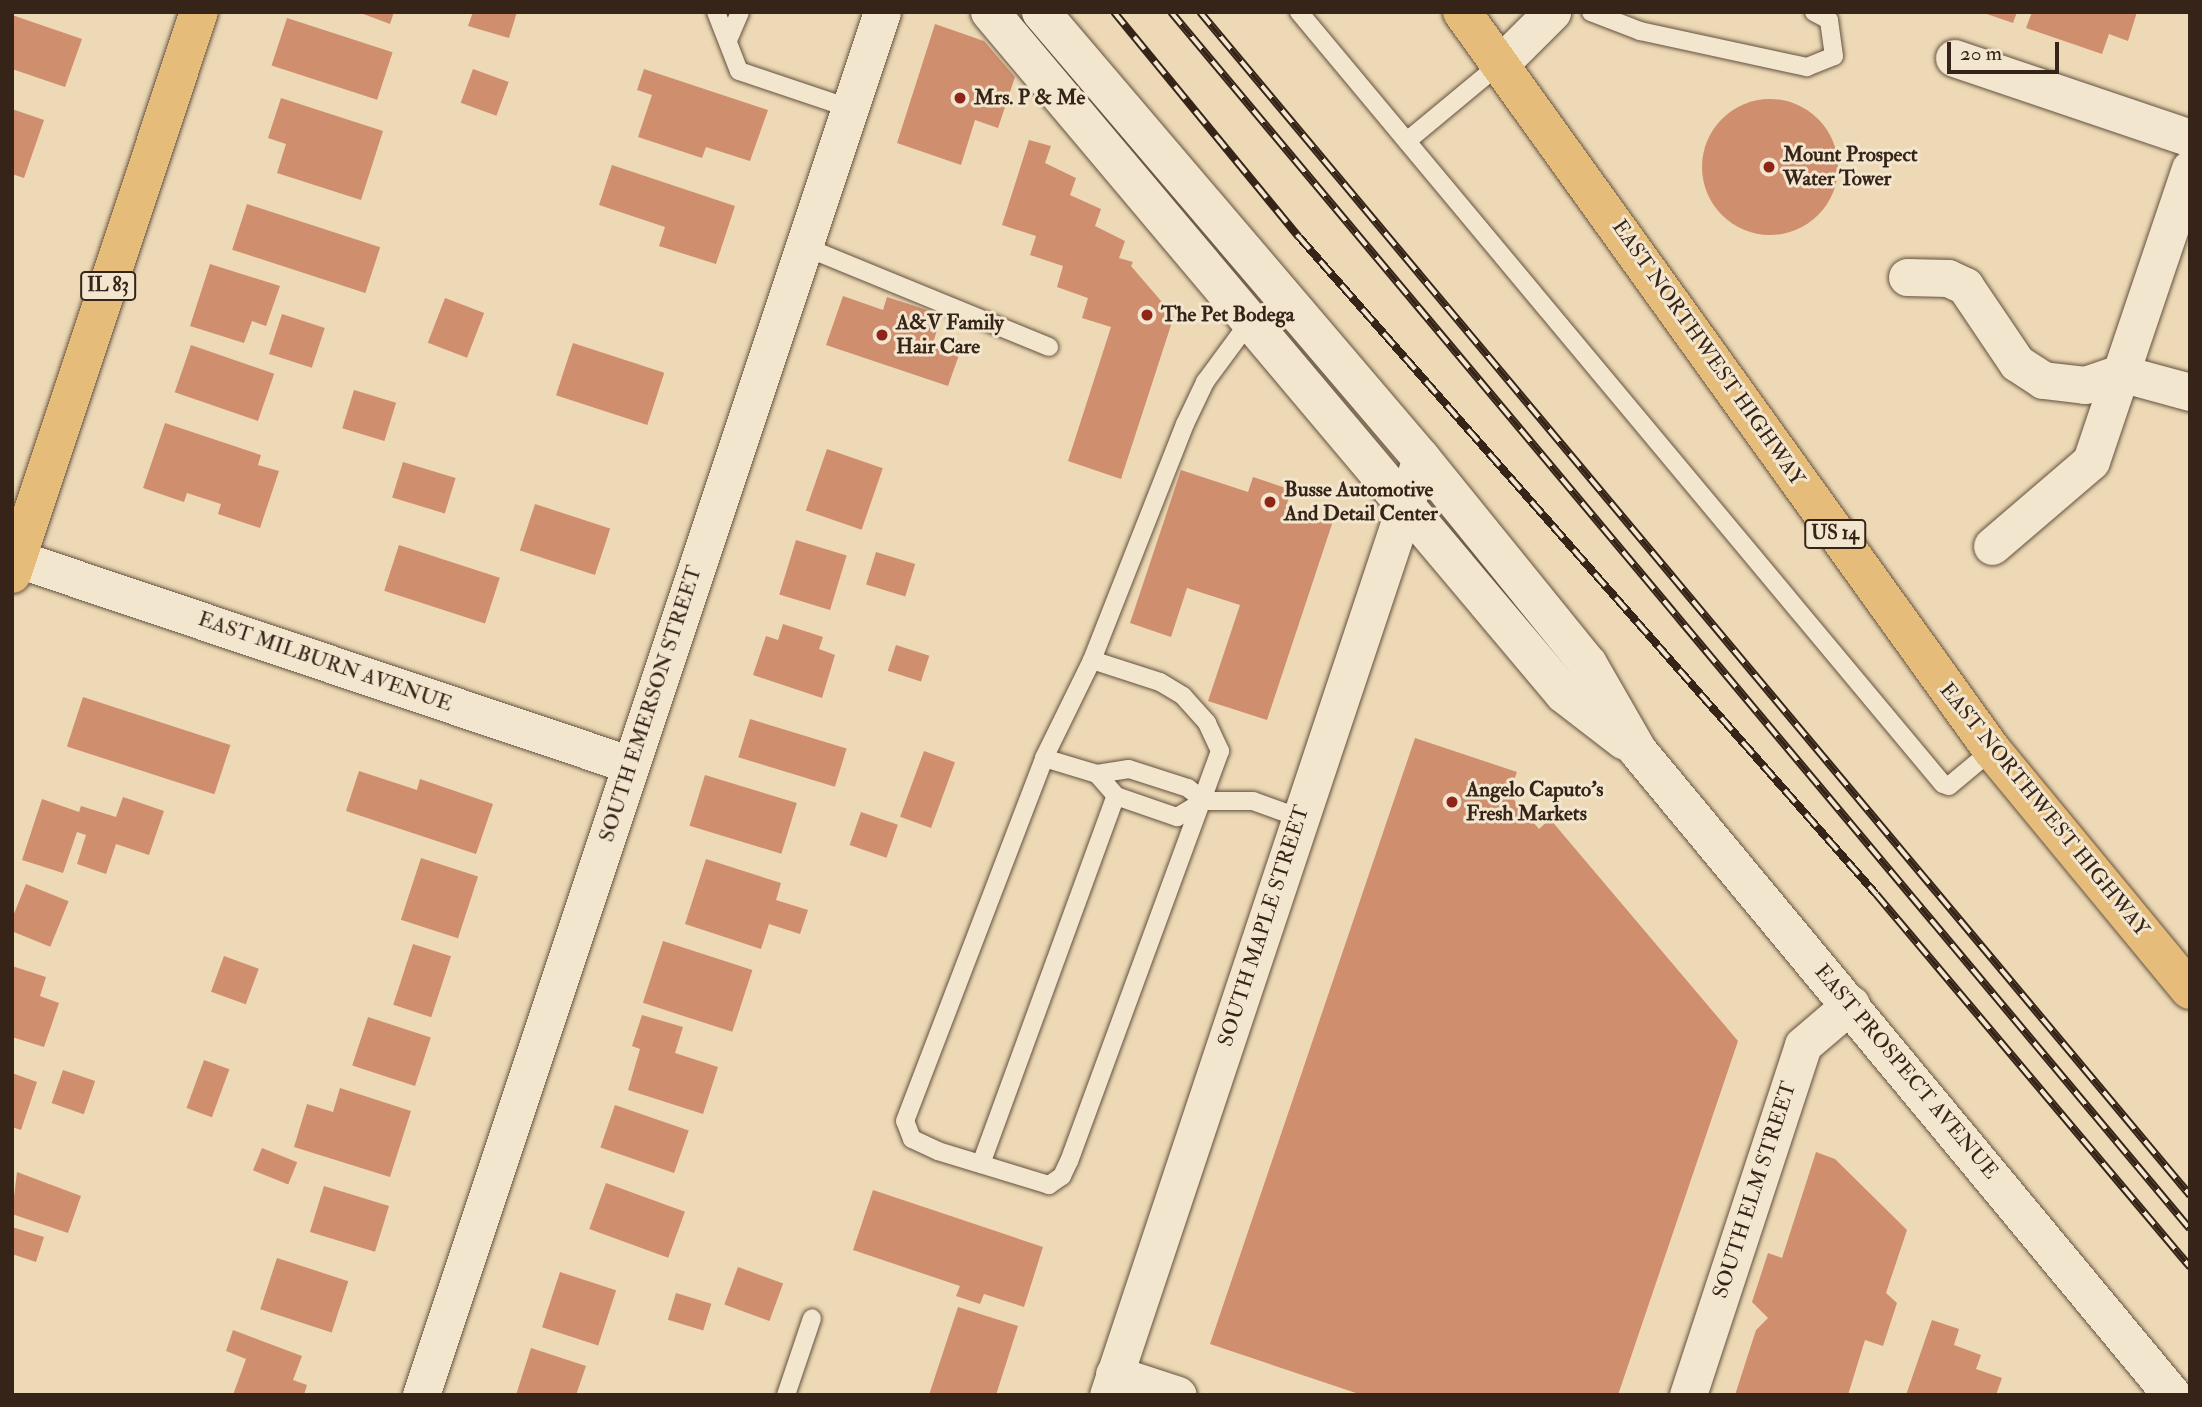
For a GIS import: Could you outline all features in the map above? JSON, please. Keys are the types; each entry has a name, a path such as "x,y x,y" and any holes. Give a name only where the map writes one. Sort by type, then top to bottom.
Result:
{"main road":[{"name":"IL 83","path":"14,563 199,12"},
{"name":"EAST NORTHWEST HIGHWAY","path":"1462,12 1502,62 1992,750 2190,990"}],"street":[{"name":"SOUTH EMERSON STREET","path":"421,1395 881,12"},
{"name":"EAST PROSPECT AVENUE","path":"990,12 1563,694 1638,751"},
{"name":"EAST PROSPECT AVENUE","path":"1041,12 1421,458 1588,664 1638,751 1851,1004 2172,1395"},
{"path":"1502,62 1552,12"},
{"path":"1954,58 2190,138"},
{"path":"1992,546 2091,461 2190,168"},
{"path":"1908,277 1948,278 1965,286 2017,363 2043,380 2085,385 2120,373 2190,392"},
{"name":"SOUTH MAPLE STREET","path":"1111,1385 1421,458"},
{"name":"EAST MILBURN AVENUE","path":"14,563 631,765"},
{"name":"SOUTH ELM STREET","path":"1688,1395 1803,1045 1851,1004"},
{"path":"1111,1385 1178,1395"}],"lane":[{"path":"705,12 729,38"},
{"path":"716,12 729,38 739,71 849,108"},
{"path":"729,38 740,12"},
{"path":"1299,12 1943,784 1949,786 1992,750"},
{"path":"1591,12 1640,31 1807,67 1835,55 1829,20 1814,12"},
{"path":"1407,141 1502,62"},
{"path":"803,246 1049,347"},
{"path":"1092,660 1160,682 1183,696 1207,723 1220,751 1204,801 1062,1176 1049,1185 912,1139 905,1121 1044,758 1092,660 1185,424 1205,382 1250,321"},
{"path":"1044,758 1097,774 1129,769 1188,788 1204,801"},
{"path":"1097,774 1116,796 1177,817 1204,801 1253,802 1300,818"},
{"path":"981,1164 1116,796"},
{"path":"786,1395 812,1318"}],"building":[{"path":"358,12 394,12 390,24"},
{"path":"473,12 517,12 509,38 468,26"},
{"path":"1981,12 2017,12 2013,23"},
{"path":"2032,12 2137,12 2128,41 2109,34 2102,54 2026,28"},
{"path":"12,15 82,39 65,87 12,69"},
{"path":"287,18 393,52 377,100 272,66"},
{"name":"Mrs. P & Me","path":"935,24 984,41 1015,77 998,128 975,120 961,165 897,143"},
{"path":"473,69 509,82 496,116 461,103"},
{"path":"644,69 768,110 750,161 706,147 702,158 638,137 652,95 637,90"},
{"path":"281,98 383,131 361,200 277,173 286,144 268,138"},
{"name":"Mount Prospect Water Tower","path":"1770,99 1796,104 1818,119 1833,141 1838,167 1833,193 1818,215 1796,230 1770,235 1744,230 1722,215 1707,193 1702,167 1707,141 1722,119 1744,104"},
{"path":"12,109 44,120 24,178 12,174"},
{"path":"1029,140 1051,146 1045,163 1076,178 1070,195 1101,209 1095,226 1125,241 1119,258 1133,262 1131,266 1174,316 1121,479 1068,461 1111,327 1082,318 1088,298 1057,287 1063,266 1030,255 1036,236 1002,225"},
{"path":"612,165 735,206 716,264 659,246 665,227 599,205"},
{"path":"247,204 380,247 365,293 232,250"},
{"path":"210,264 280,286 266,326 252,321 244,343 190,326"},
{"name":"A&V Family Hair Care","path":"843,296 883,310 887,297 930,311 925,324 938,327 933,343 960,352 948,386 826,345"},
{"path":"445,298 484,313 467,358 428,343"},
{"path":"282,314 325,328 312,368 269,354"},
{"path":"573,343 664,373 647,425 556,395"},
{"path":"191,345 274,374 258,421 175,392"},
{"path":"354,390 396,403 384,441 342,428"},
{"path":"165,423 261,455 258,465 279,471 260,528 218,514 221,504 187,493 184,502 143,488"},
{"path":"827,449 883,468 862,530 806,510"},
{"path":"403,462 456,478 445,513 392,497"},
{"path":"1181,470 1248,492 1253,477 1292,490 1286,506 1333,521 1267,720 1208,701 1240,605 1187,588 1171,637 1130,623"},
{"path":"535,504 610,528 595,575 520,551"},
{"path":"796,540 847,555 830,610 779,595"},
{"path":"399,545 500,578 485,623 384,591"},
{"path":"876,552 915,564 905,597 866,585"},
{"path":"783,624 823,637 819,649 835,655 822,698 753,675 766,636 778,640"},
{"path":"896,645 929,656 921,681 888,671"},
{"path":"83,697 230,745 214,794 67,746"},
{"path":"750,719 847,749 835,787 738,757"},
{"path":"1415,738 1517,772 1509,794 1539,829 1550,819 1738,1041 1618,1395 1362,1395 1210,1344"},
{"path":"924,751 955,762 931,828 900,817"},
{"path":"359,771 417,790 420,779 493,804 476,854 346,811"},
{"path":"705,775 797,803 781,854 690,826"},
{"path":"123,797 164,811 149,855 116,844 106,874 77,864 86,835 77,832 63,873 22,860 42,799 79,812 81,806 116,817"},
{"path":"861,812 898,825 886,858 850,845"},
{"path":"421,858 478,877 458,938 401,920"},
{"path":"706,859 781,883 776,900 808,910 800,934 769,924 761,949 685,924"},
{"path":"26,884 69,901 50,947 12,931 12,919"},
{"path":"663,941 752,970 732,1032 643,1003"},
{"path":"413,944 451,956 431,1017 393,1005"},
{"path":"224,956 259,969 246,1004 211,992"},
{"path":"12,966 46,977 40,996 59,1003 44,1047 12,1037"},
{"path":"642,1015 683,1027 675,1053 718,1067 703,1114 628,1090 640,1049 632,1046"},
{"path":"368,1017 431,1037 415,1086 352,1066"},
{"path":"204,1060 229,1069 212,1117 187,1108"},
{"path":"63,1070 95,1081 84,1114 52,1103"},
{"path":"12,1073 37,1082 21,1130 12,1127"},
{"path":"340,1088 411,1111 390,1177 294,1147 307,1104 333,1112"},
{"path":"615,1105 689,1130 674,1173 600,1148"},
{"path":"262,1148 297,1162 288,1184 253,1170"},
{"path":"1816,1152 1835,1159 1907,1230 1886,1293 1897,1303 1883,1346 1865,1340 1848,1395 1735,1395 1756,1330 1768,1318 1752,1302 1768,1253 1782,1258"},
{"path":"17,1172 81,1196 68,1233 12,1214"},
{"path":"606,1183 685,1212 668,1258 589,1229"},
{"path":"324,1186 389,1206 375,1252 310,1232"},
{"path":"873,1190 1043,1247 1024,1307 984,1294 980,1304 956,1296 960,1286 853,1250"},
{"path":"12,1227 44,1237 36,1262 12,1254"},
{"path":"277,1258 348,1281 332,1333 260,1309"},
{"path":"738,1267 783,1283 769,1321 724,1305"},
{"path":"560,1272 616,1290 598,1345 542,1327"},
{"path":"676,1293 711,1304 703,1331 668,1320"},
{"path":"958,1307 1018,1326 996,1395 929,1395"},
{"path":"1932,1320 1959,1329 1954,1345 1981,1355 1976,1369 2002,1378 1996,1395 1906,1395"},
{"path":"233,1330 302,1356 293,1380 307,1385 304,1395 233,1395 246,1359 226,1351"},
{"path":"531,1348 586,1366 576,1395 516,1395"}],"railway":[{"path":"1114,12 1299,237 1876,894 2190,1267"},
{"path":"1171,12 2190,1229"},
{"path":"1200,12 2190,1195"}],"place":[{"name":"Mrs. P & Me","path":"960,98"},
{"name":"Mount Prospect Water Tower","path":"1769,167"},
{"name":"The Pet Bodega","path":"1147,315"},
{"name":"A&V Family Hair Care","path":"882,335"},
{"name":"Busse Automotive And Detail Center","path":"1270,502"},
{"name":"Angelo Caputo's Fresh Markets","path":"1452,802"}]}
